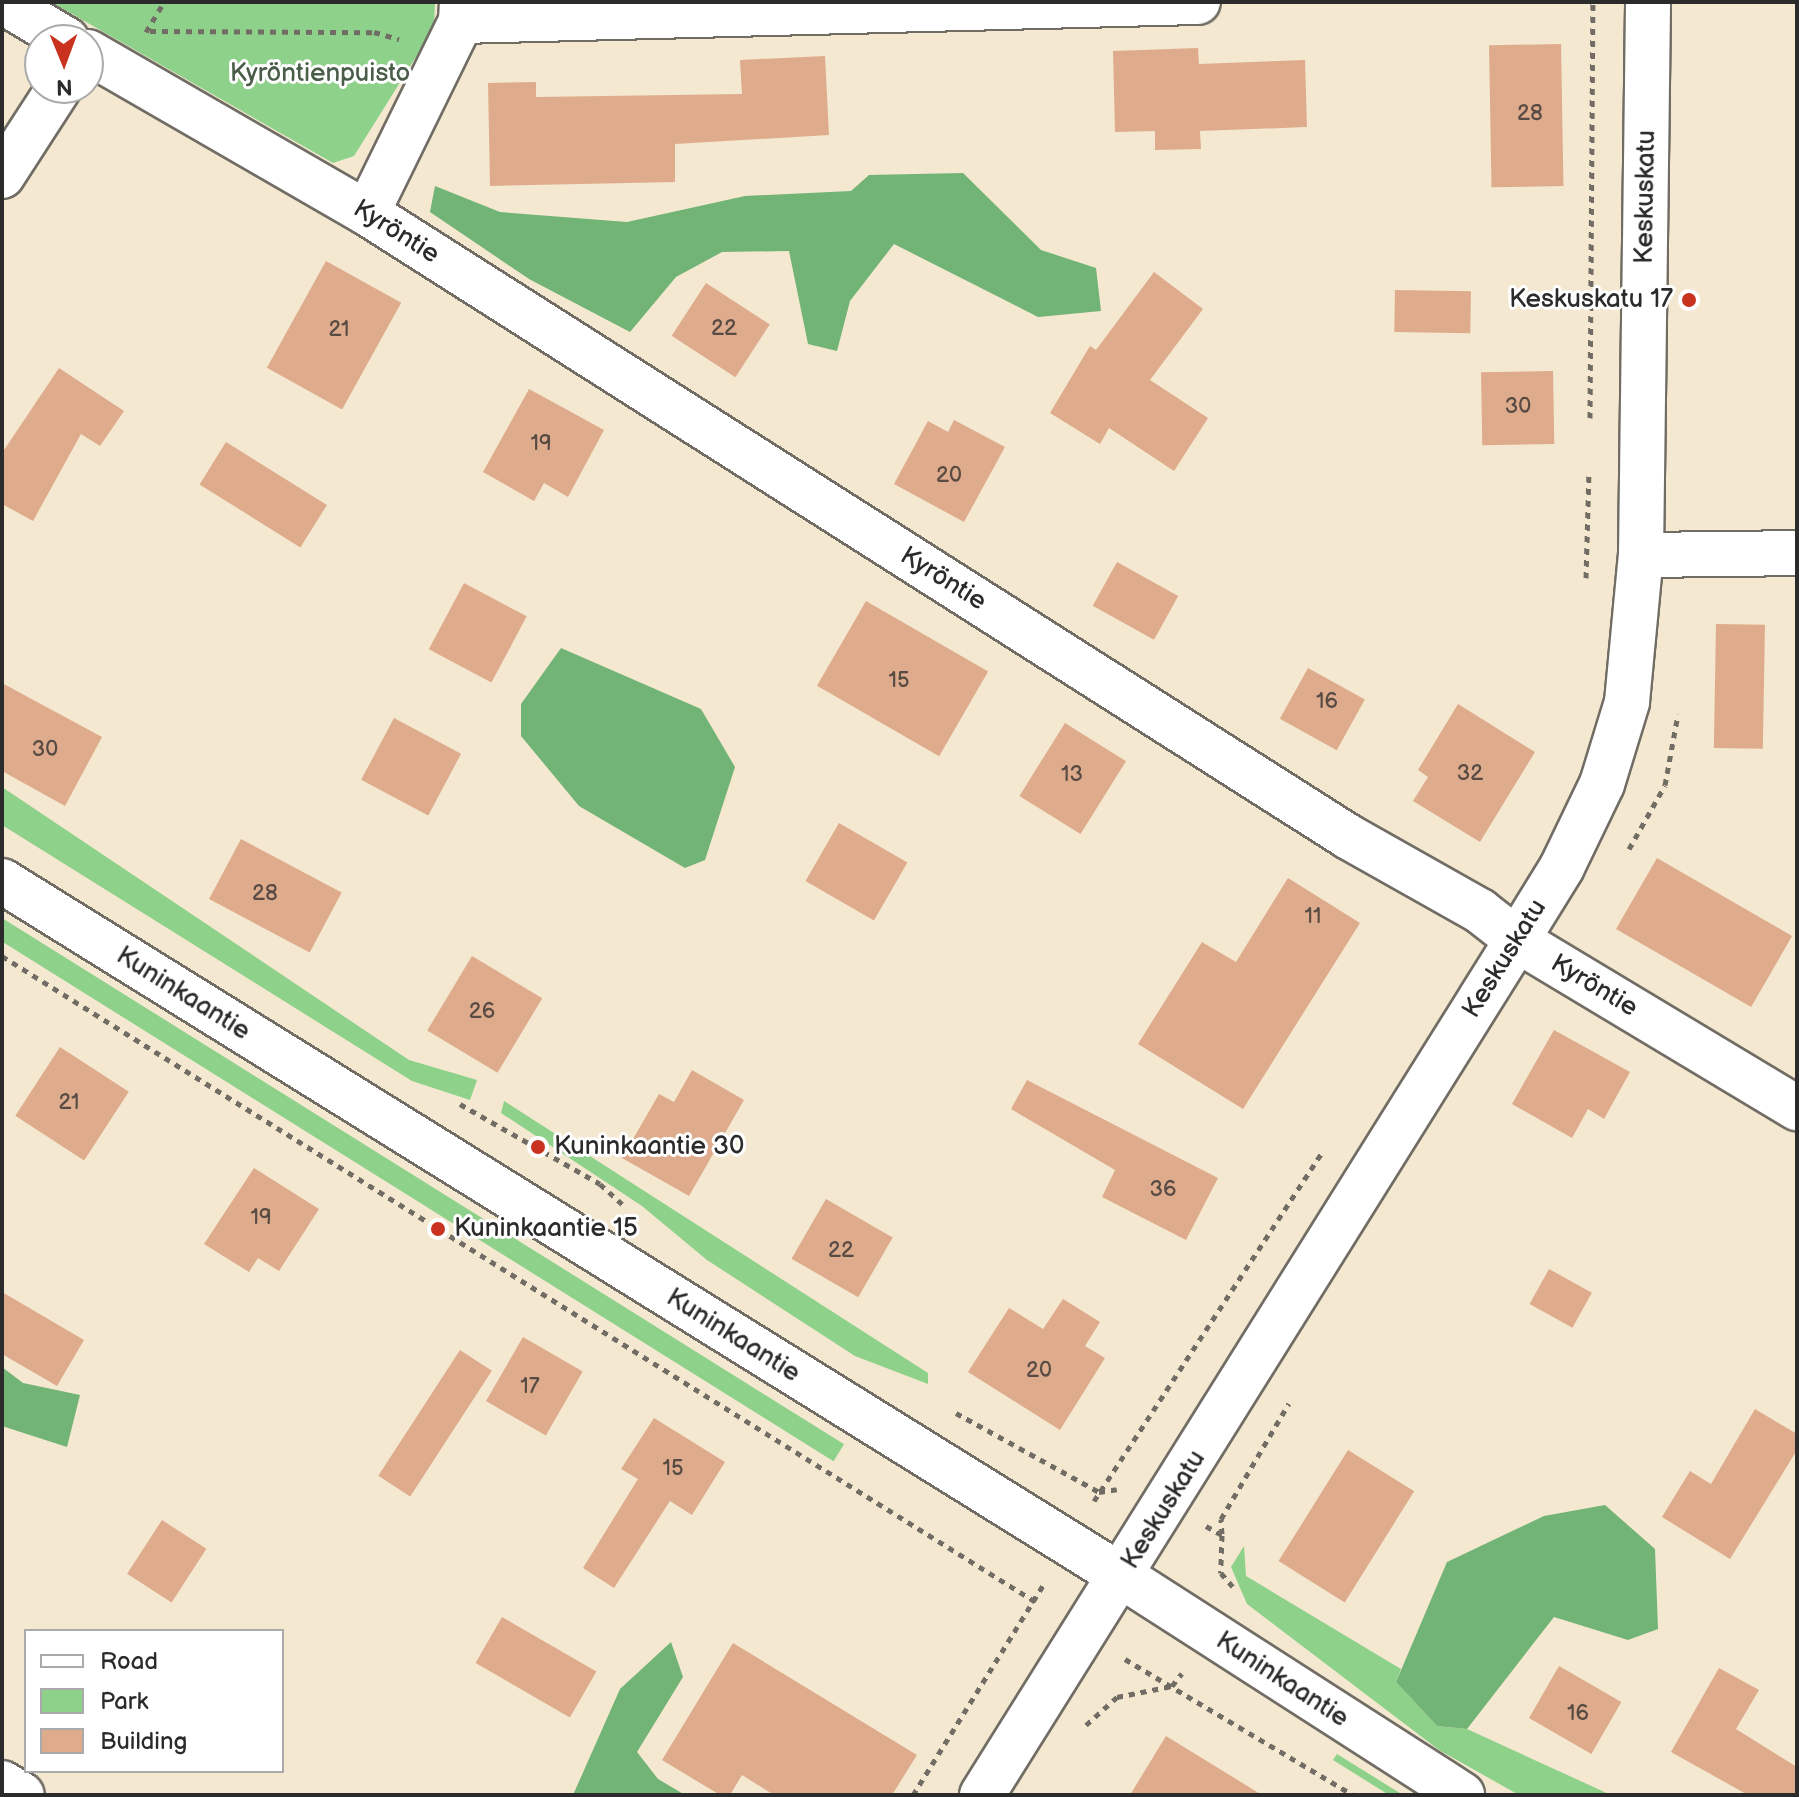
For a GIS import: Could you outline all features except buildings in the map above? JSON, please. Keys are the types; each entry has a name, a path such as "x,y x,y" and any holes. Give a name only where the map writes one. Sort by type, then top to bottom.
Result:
{"street":[{"path":"3,2 40,24"},
{"path":"367,213 456,25 1000,3 1198,2"},
{"name":"Keskuskatu","path":"982,1795 1081,1633 1123,1577 1562,867 1602,784 1627,702 1641,555 1648,2"},
{"name":"Kyröntie","path":"104,61 367,213 1347,836 1480,911 1517,940 1797,1108"},
{"path":"2,176 49,104"},
{"path":"1641,555 1797,553"},
{"name":"Kuninkaantie","path":"2,881 1123,1577 1462,1795"},
{"path":"2,1783 22,1795"}],"path":[{"path":"1590,426 1593,2"},
{"path":"146,31 374,32 456,25"},
{"path":"1586,587 1590,456"},
{"path":"2,956 1081,1633 1353,1795"},
{"path":"913,1795 1034,1601 1066,1543 1325,1148"},
{"path":"1080,1735 1117,1697 1172,1686"}],"green space":[{"name":"Kyröntienpuisto","path":"51,2 435,2 434,28 354,156 333,163 104,32 104,24 90,24"},
{"path":"963,173 1041,250 1096,268 1101,311 1038,317 894,244 850,301 837,351 808,344 789,251 722,252 676,277 630,332 529,279 430,212 435,186 500,212 627,222 745,196 851,191 869,175"},
{"path":"561,648 701,709 735,767 705,860 685,868 579,806 521,736 521,704"},
{"path":"2,787 409,1060 477,1080 470,1100 412,1081 2,825"},
{"path":"2,918 844,1444 834,1461 2,942"},
{"path":"504,1101 928,1373 928,1384 855,1356 707,1260 642,1206 501,1113"},
{"path":"2,1367 23,1383 80,1395 67,1447 2,1426"},
{"path":"1605,1505 1655,1549 1658,1629 1628,1640 1554,1617 1467,1729 1437,1726 1396,1682 1447,1562 1544,1516"},
{"path":"1244,1546 1246,1576 1401,1669 1396,1682 1437,1726 1467,1729 1611,1795 1519,1795 1439,1750 1247,1604 1231,1567"},
{"path":"671,1642 683,1677 637,1752 658,1779 685,1795 573,1795 620,1689"},
{"path":"1337,1754 1403,1795 1389,1795 1333,1760"}],"place":[{"name":"Keskuskatu 17","path":"1689,300"},
{"name":"Kuninkaantie 30","path":"538,1147"},
{"name":"Kuninkaantie 15","path":"438,1229"}]}
